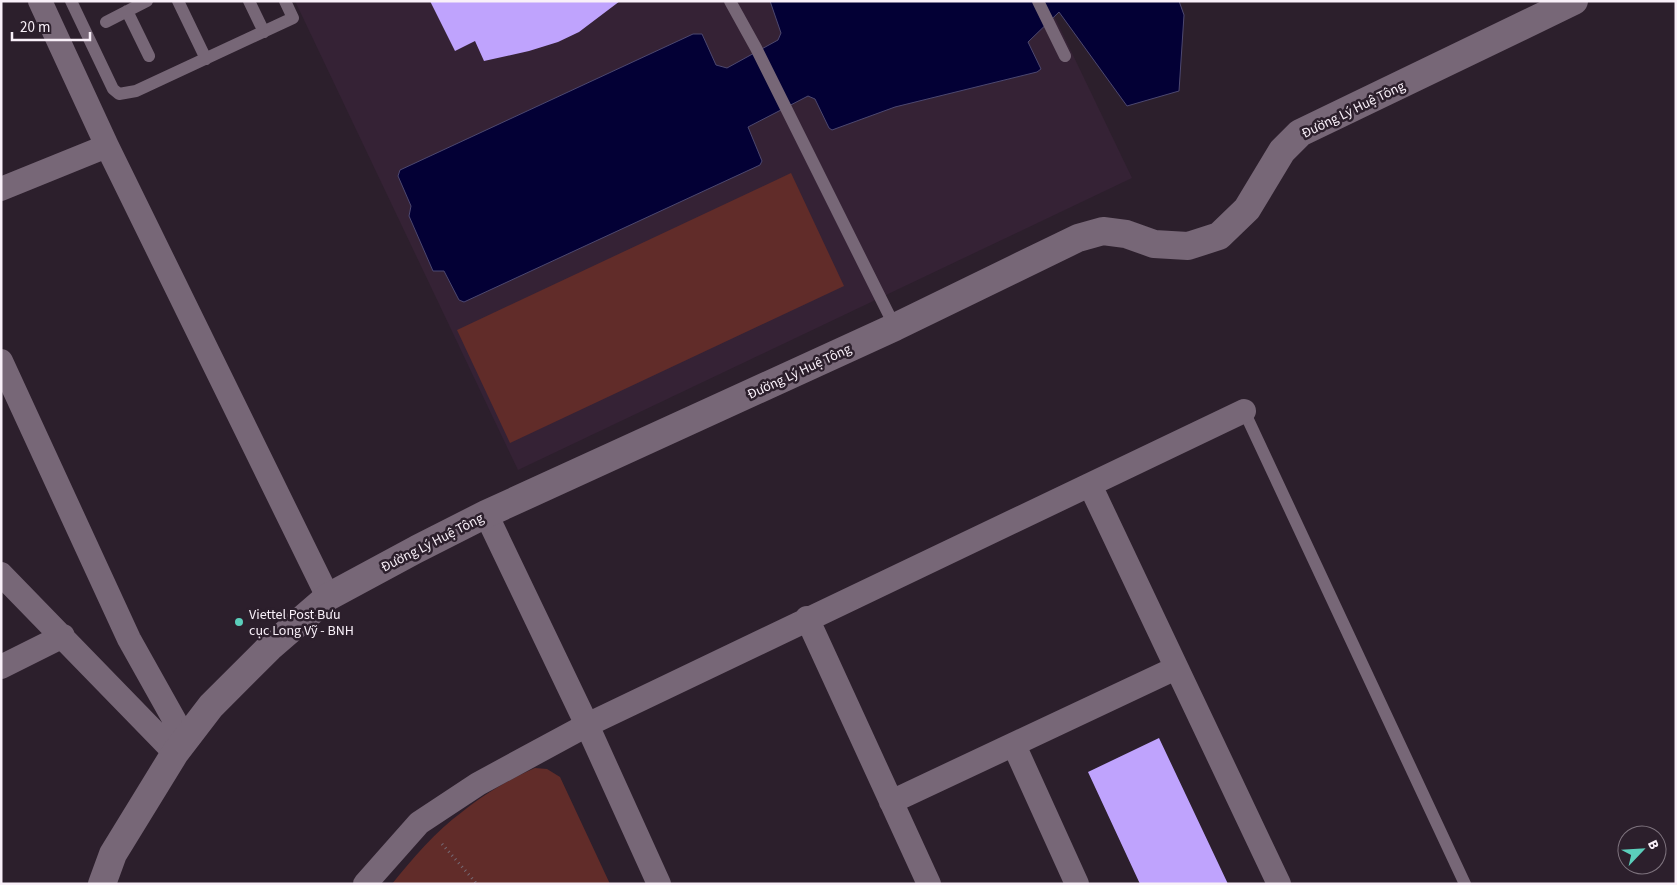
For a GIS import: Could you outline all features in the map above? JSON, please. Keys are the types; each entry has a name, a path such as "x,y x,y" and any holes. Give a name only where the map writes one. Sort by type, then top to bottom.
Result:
{"main road":[{"name":"Đường Lý Huệ Tông","path":"102,884 113,854 180,746 211,706 238,677 294,625 328,597 486,514 895,327 1078,238 1103,231 1126,234 1154,244 1188,246 1219,236 1247,209 1282,151 1300,133 1574,1"}],"street":[{"path":"40,1 107,146 328,597"},
{"path":"1,189 107,146"},
{"path":"1,361 180,746"},
{"path":"365,884 418,823 478,784 587,725 807,618 866,592 1244,411"},
{"path":"1090,485 1279,884"},
{"path":"486,514 587,725 659,884"},
{"path":"1,574 63,636 180,746"},
{"path":"807,618 928,884"},
{"path":"1,667 63,636"},
{"path":"891,802 1176,668"},
{"path":"1014,745 1077,884"}],"lane":[{"path":"71,1 113,89 119,94 136,91 293,18 285,1"},
{"path":"106,22 147,1"},
{"path":"178,1 206,58"},
{"path":"249,1 264,32"},
{"path":"730,1 756,48 895,327"},
{"path":"1038,1 1065,56"},
{"path":"127,11 149,56"},
{"path":"1244,411 1465,884"}],"path":[{"path":"442,844 477,884"}],"shaded area":[{"path":"295,1 1047,1 1132,178 518,470"},
{"path":"770,1 1179,1 1184,15 1179,91 1127,106 1059,12 1028,42 1041,69 1037,72 895,107 832,130 829,128 815,99 808,96 748,127 762,161 760,165 464,302 459,300 444,271 433,271 409,216 411,206 398,176 400,170 693,34 702,34 716,65 727,68 778,40 781,33"},
{"path":"791,173 844,286 510,443 457,330"},
{"path":"535,768 547,769 560,777 610,884 392,884 425,846 452,820 506,782"}],"building":[{"path":"430,1 620,1 579,32 558,42 529,51 484,61 475,41 455,51"},
{"path":"1159,738 1228,884 1140,884 1088,772"}],"place":[{"name":"Viettel Post Bưu cục Long Vỹ - BNH","path":"239,622"}]}
